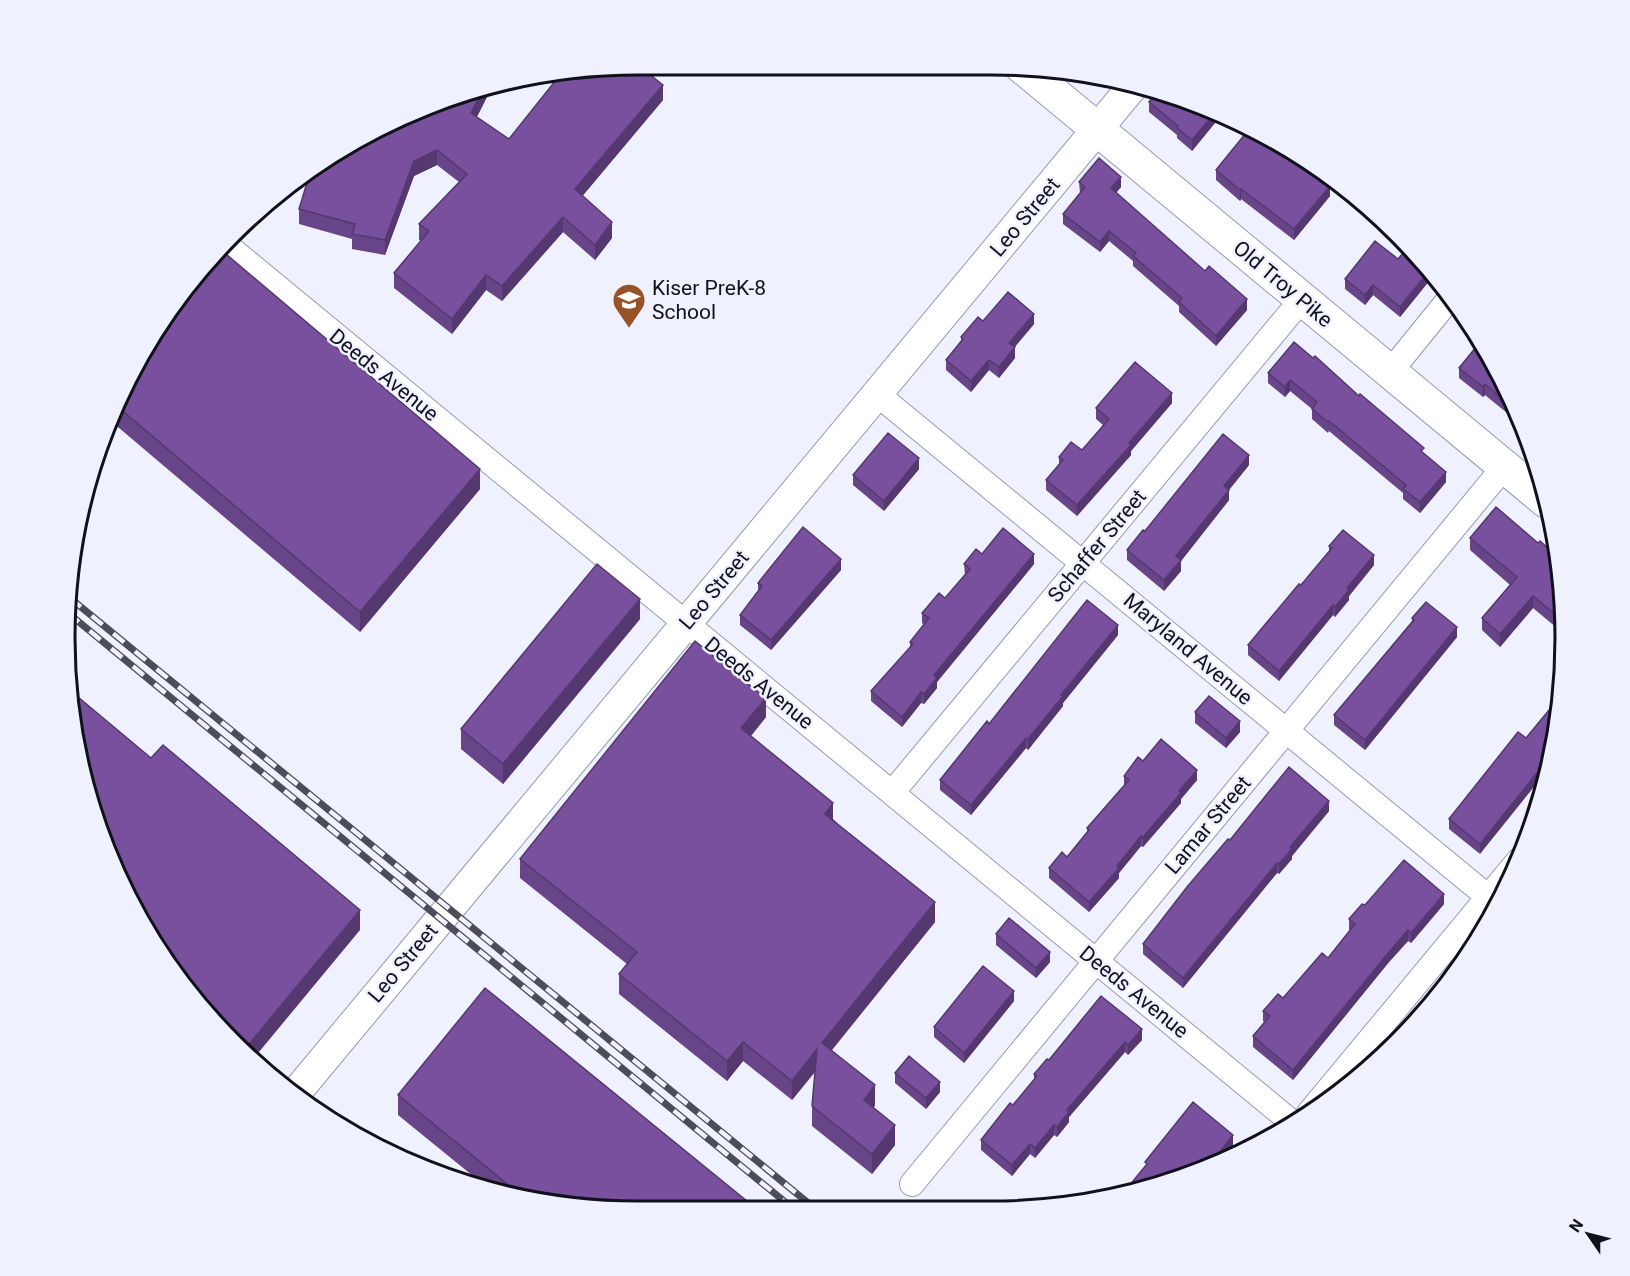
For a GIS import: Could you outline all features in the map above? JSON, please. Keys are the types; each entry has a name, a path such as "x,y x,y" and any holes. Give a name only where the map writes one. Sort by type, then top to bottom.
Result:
{"main road":[{"name":"Old Troy Pike","path":"1034,77 1536,493"}],"street":[{"name":"Leo Street","path":"300,1088 1128,92"},
{"name":"Deeds Avenue","path":"232,249 1287,1118"},
{"name":"Schaffer Street","path":"892,793 1302,299"},
{"path":"1390,372 1445,304"},
{"name":"Maryland Avenue","path":"877,394 1491,899"},
{"name":"Lamar Street","path":"912,1184 1504,466"},
{"path":"1331,1088 1485,910"}],"building":[{"path":"650,75 663,85 575,189 612,222 595,245 563,217 502,286 486,275 452,319 394,273 429,231 419,224 467,174 437,150 414,161 385,240 352,234 355,224 299,209 307,183 325,170 389,133 457,105 479,98 471,113 509,139 555,82 601,76"},
{"path":"1152,98 1210,119 1192,140 1149,102"},
{"path":"1245,135 1274,150 1329,187 1294,229 1216,170"},
{"path":"1099,158 1121,177 1111,188 1205,271 1209,266 1247,299 1216,336 1179,302 1182,298 1133,256 1136,253 1109,231 1100,242 1063,214 1085,187 1079,182"},
{"path":"1375,241 1398,259 1403,254 1424,277 1400,307 1373,285 1365,295 1345,279"},
{"path":"227,255 480,469 360,612 123,411 150,356 170,325 191,295"},
{"path":"1008,292 1034,314 1009,343 1015,347 999,367 989,360 971,381 946,360 978,317 983,321"},
{"path":"1294,342 1313,358 1315,356 1359,396 1360,394 1424,448 1421,451 1446,472 1420,502 1403,489 1406,485 1312,409 1317,402 1290,380 1285,387 1268,373"},
{"path":"1475,349 1501,397 1485,384 1483,387 1459,368"},
{"path":"1135,362 1172,393 1129,443 1131,445 1077,505 1046,480 1063,460 1059,457 1071,442 1082,450 1109,419 1096,408"},
{"path":"888,433 919,458 884,501 853,475"},
{"path":"1223,434 1249,455 1224,486 1229,490 1176,556 1181,560 1164,580 1127,550"},
{"path":"1496,507 1538,543 1540,541 1547,547 1554,614 1533,596 1500,634 1482,618 1517,577 1470,538"},
{"path":"803,527 841,559 771,640 740,615 762,586 758,583"},
{"path":"1003,528 1034,554 934,675 937,678 924,694 921,692 902,717 871,691 913,644 910,642 929,618 922,613 939,593 945,598 970,569 964,564 976,549 982,554"},
{"path":"1343,530 1374,555 1347,588 1349,590 1335,607 1333,605 1279,671 1248,645 1332,548 1329,546"},
{"path":"597,564 640,599 503,764 461,729"},
{"path":"1087,600 1118,625 1028,739 1026,738 971,805 940,780 987,721 989,724"},
{"path":"1426,602 1457,627 1365,740 1334,715 1414,620 1412,618"},
{"path":"695,641 766,698 741,728 833,803 825,814 935,902 822,1043 875,1085 864,1100 895,1125 872,1154 812,1106 817,1049 792,1081 743,1042 727,1061 619,974 637,952 520,859"},
{"path":"1209,696 1240,721 1226,738 1195,712"},
{"path":"78,697 151,758 163,745 360,910 249,1044 191,981 150,920 133,887 105,819 94,784"},
{"path":"1550,709 1539,770 1480,844 1449,819 1518,732 1526,738"},
{"path":"1161,739 1197,770 1179,791 1181,793 1143,837 1141,836 1117,866 1119,868 1089,902 1049,868 1062,852 1067,857 1089,830 1087,828 1129,780 1124,776 1138,757 1143,761"},
{"path":"1289,767 1329,801 1290,847 1292,849 1279,864 1277,863 1183,978 1143,944 1187,887 1228,839 1230,840"},
{"path":"1404,860 1444,894 1411,933 1408,930 1389,952 1293,1070 1253,1036 1270,1016 1263,1011 1278,994 1283,998 1322,953 1328,958 1355,924 1349,919 1362,904 1365,905"},
{"path":"1009,918 1050,952 1036,968 996,934"},
{"path":"983,966 1014,991 964,1053 934,1027"},
{"path":"485,988 747,1201 601,1200 509,1186 398,1095"},
{"path":"1101,996 1142,1029 1128,1045 1125,1042 1067,1110 1069,1112 1057,1127 1054,1125 1035,1148 1030,1144 1012,1165 981,1140 1010,1103 1013,1105 1037,1076 1034,1074 1047,1059 1049,1060"},
{"path":"909,1056 940,1082 926,1098 895,1073"},
{"path":"1193,1102 1233,1135 1219,1153 1173,1171 1131,1184 1147,1164 1145,1162"}],"railway":[{"path":"76,603 806,1201"},
{"path":"76,619 784,1201"}],"place":[{"name":"Kiser PreK-8 School","path":"629,329"}]}
